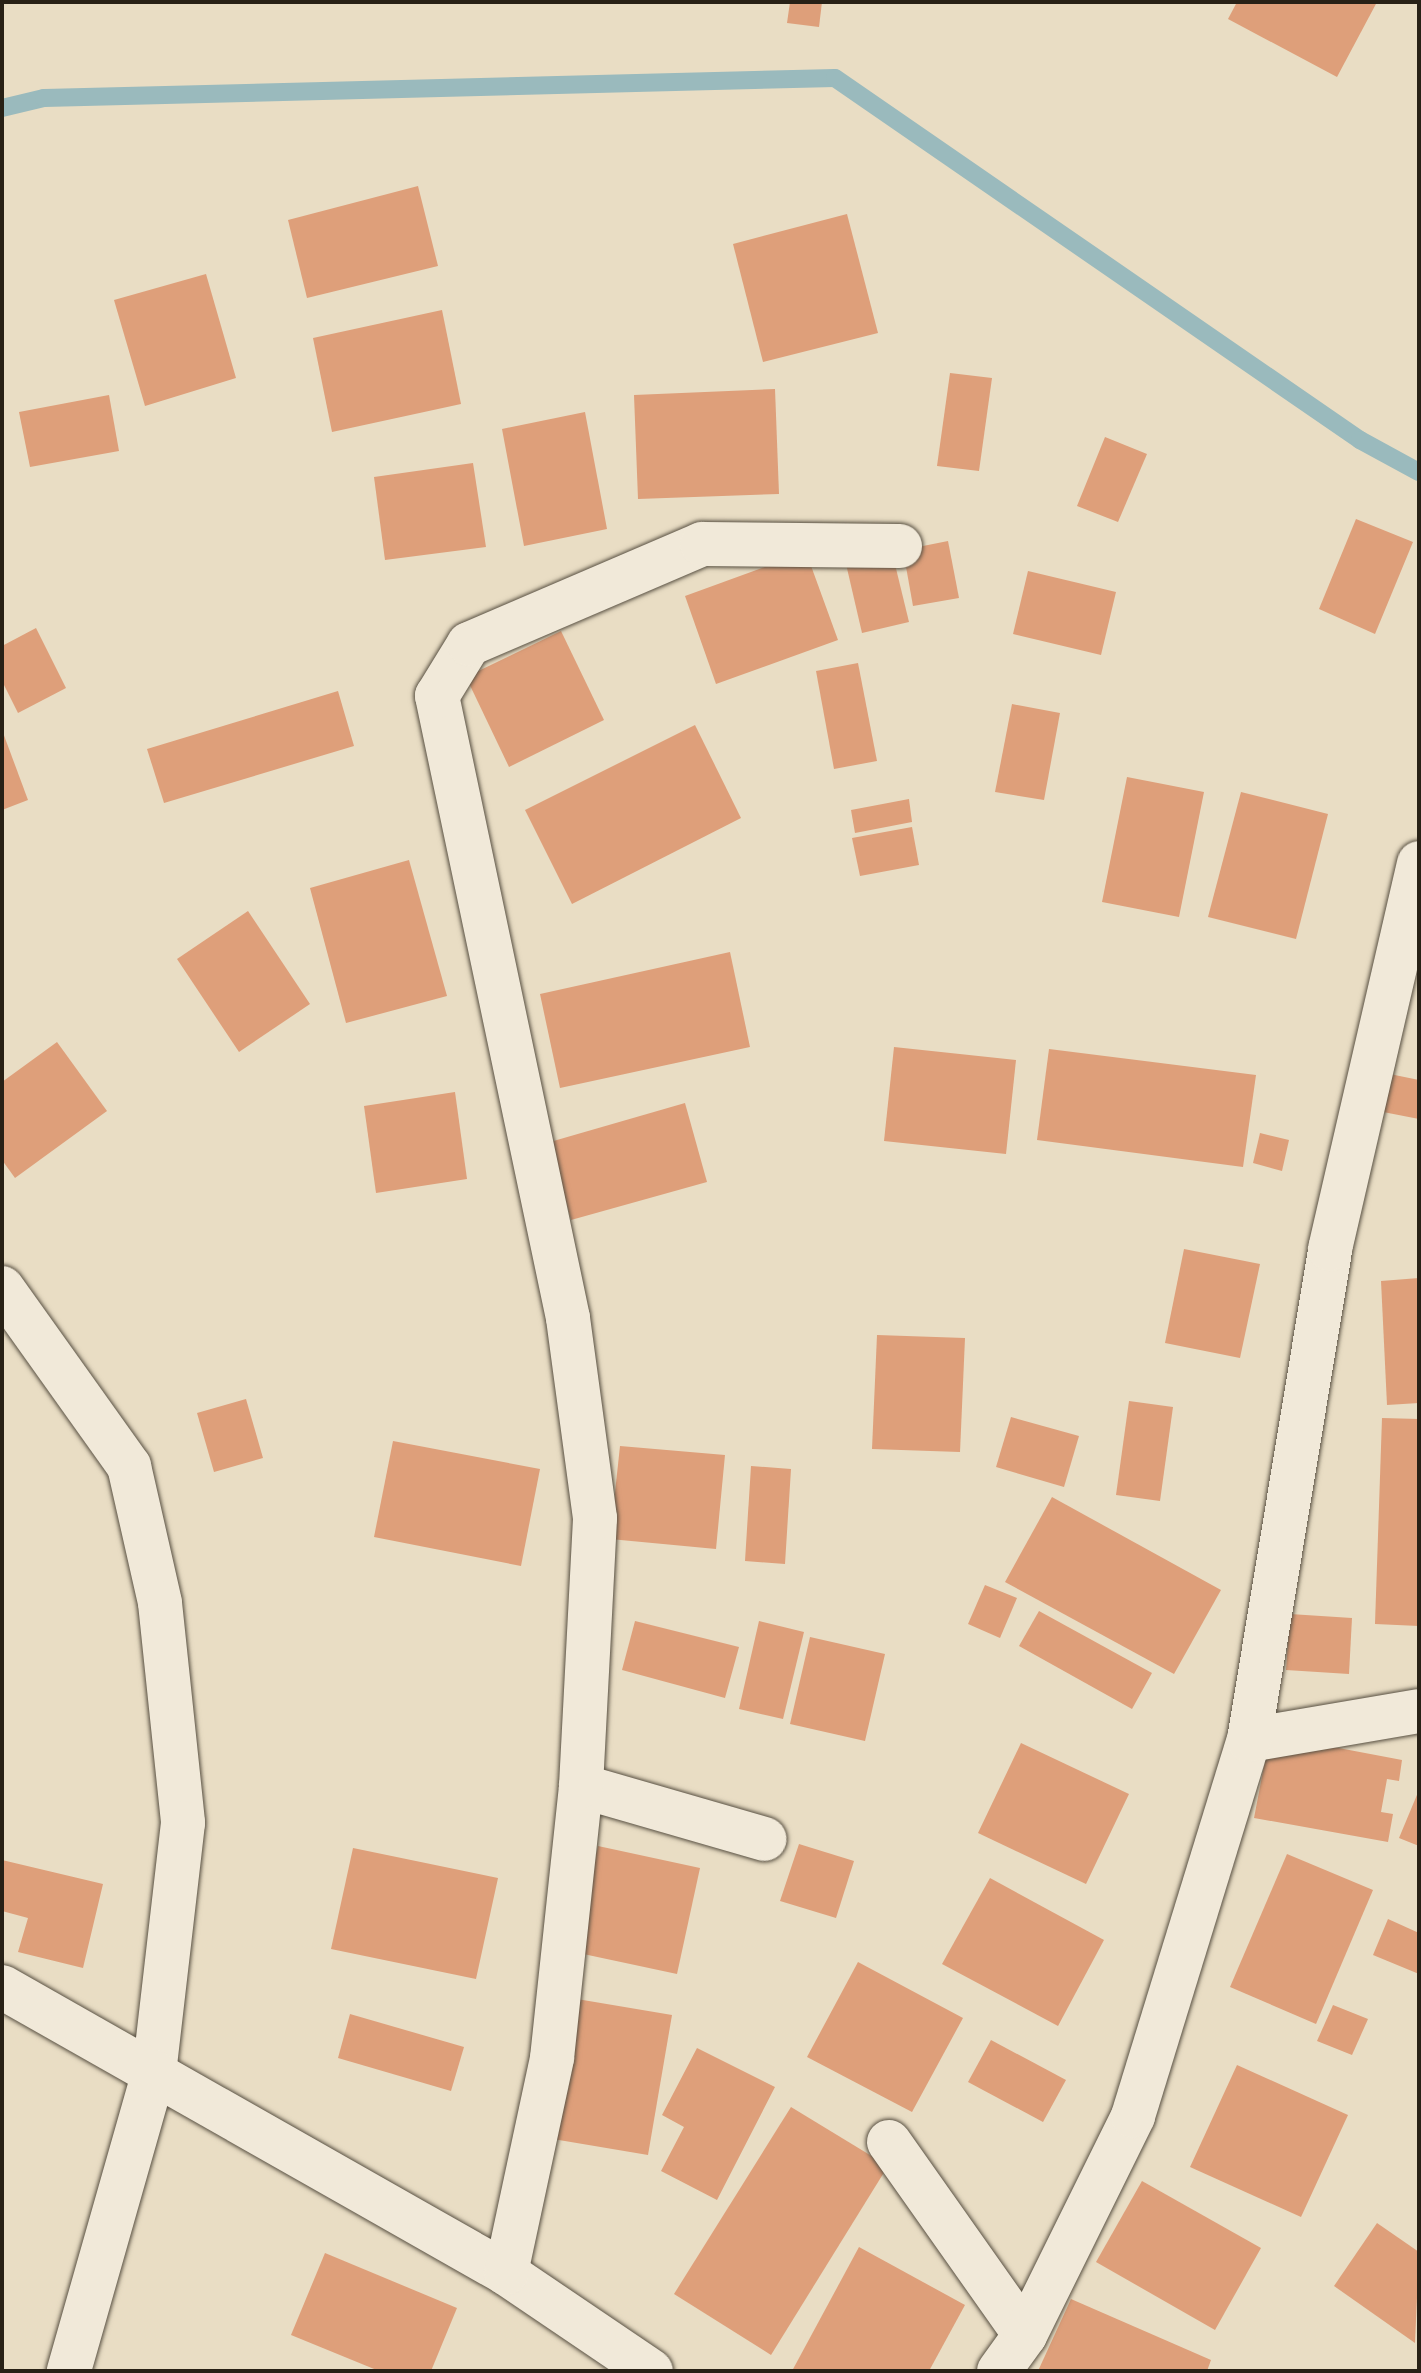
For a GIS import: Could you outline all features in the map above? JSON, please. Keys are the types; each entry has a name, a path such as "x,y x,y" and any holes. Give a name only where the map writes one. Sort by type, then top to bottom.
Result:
{"street":[{"path":"506,2273 552,2058 581,1786 595,1518 568,1318 437,696 469,644 702,544 900,546"},
{"path":"999,2371 1025,2335 1133,2116 1249,1740 1330,1249 1419,863"},
{"path":"4,1293 129,1466 160,1603 183,1823 154,2072 69,2371"},
{"path":"1249,1740 1419,1711"},
{"path":"581,1786 765,1839"},
{"path":"2,1987 506,2273 651,2371"},
{"path":"889,2142 1025,2335"}],"building":[{"path":"790,2 822,2 819,27 787,23"},
{"path":"1237,2 1377,2 1337,77 1228,19"},
{"path":"418,186 438,266 307,298 288,220"},
{"path":"847,214 878,333 763,362 733,244"},
{"path":"206,274 236,378 145,406 114,300"},
{"path":"442,310 461,404 332,432 313,338"},
{"path":"950,373 992,378 979,471 937,466"},
{"path":"775,389 779,494 638,499 634,395"},
{"path":"109,395 119,451 30,467 19,412"},
{"path":"585,412 607,529 524,546 502,429"},
{"path":"1105,437 1147,454 1118,522 1077,506"},
{"path":"473,463 486,547 385,560 374,477"},
{"path":"1356,519 1413,542 1375,634 1319,609"},
{"path":"948,541 959,598 913,606 903,550"},
{"path":"806,552 838,640 716,684 685,596"},
{"path":"892,552 909,622 862,633 846,564"},
{"path":"1028,571 1116,592 1101,655 1013,634"},
{"path":"36,628 66,688 18,713 2,681 2,646"},
{"path":"561,631 604,720 509,767 466,677"},
{"path":"858,663 877,761 834,769 816,671"},
{"path":"338,691 354,746 164,803 147,749"},
{"path":"1012,704 1060,713 1044,800 995,792"},
{"path":"695,725 741,818 572,904 525,810"},
{"path":"2,730 28,800 2,810"},
{"path":"1127,777 1204,792 1179,917 1102,902"},
{"path":"1241,792 1328,814 1296,939 1208,917"},
{"path":"909,799 912,822 855,833 851,810"},
{"path":"912,827 919,865 860,876 852,838"},
{"path":"409,860 447,996 346,1023 310,888"},
{"path":"248,911 310,1004 239,1052 177,959"},
{"path":"730,952 750,1047 560,1088 540,994"},
{"path":"57,1042 107,1111 15,1178 2,1160 2,1082"},
{"path":"894,1047 1016,1060 1006,1154 884,1141"},
{"path":"1049,1049 1256,1075 1243,1167 1037,1140"},
{"path":"1380,1072 1419,1080 1419,1119 1373,1110"},
{"path":"455,1092 467,1179 376,1193 364,1106"},
{"path":"685,1103 707,1182 571,1220 550,1142"},
{"path":"1260,1133 1289,1140 1282,1171 1253,1163"},
{"path":"1184,1249 1260,1264 1240,1358 1165,1343"},
{"path":"1419,1278 1419,1403 1387,1405 1381,1281"},
{"path":"877,1335 965,1338 960,1452 872,1449"},
{"path":"246,1399 263,1458 214,1472 197,1413"},
{"path":"1129,1401 1173,1407 1160,1501 1116,1495"},
{"path":"1011,1417 1079,1436 1064,1487 996,1467"},
{"path":"1382,1418 1419,1419 1419,1626 1375,1624"},
{"path":"393,1441 540,1469 521,1566 374,1537"},
{"path":"620,1446 725,1455 716,1549 610,1539"},
{"path":"751,1466 791,1469 785,1564 745,1561"},
{"path":"1052,1497 1221,1590 1174,1674 1005,1582"},
{"path":"985,1585 1017,1598 1000,1638 968,1624"},
{"path":"1039,1611 1152,1673 1132,1709 1019,1646"},
{"path":"1290,1614 1352,1618 1349,1674 1286,1670"},
{"path":"635,1621 739,1647 725,1698 622,1670"},
{"path":"759,1621 804,1632 783,1719 739,1709"},
{"path":"810,1637 885,1654 865,1741 790,1724"},
{"path":"1270,1735 1402,1760 1399,1781 1387,1779 1381,1812 1393,1814 1388,1842 1254,1818"},
{"path":"1021,1743 1129,1794 1086,1884 978,1833"},
{"path":"1419,1790 1419,1846 1399,1838"},
{"path":"799,1844 854,1861 836,1918 780,1901"},
{"path":"598,1846 700,1868 677,1974 574,1952"},
{"path":"353,1848 498,1878 476,1979 331,1949"},
{"path":"1287,1854 1373,1890 1316,2024 1230,1987"},
{"path":"2,1860 103,1884 83,1968 18,1952 28,1918 2,1911"},
{"path":"990,1878 1104,1940 1058,2026 942,1964"},
{"path":"1388,1919 1419,1933 1419,1974 1373,1955"},
{"path":"858,1962 963,2018 912,2112 807,2057"},
{"path":"577,1999 672,2015 648,2155 553,2139"},
{"path":"1333,2005 1368,2019 1352,2055 1317,2041"},
{"path":"350,2014 464,2047 451,2091 338,2058"},
{"path":"991,2040 1066,2080 1043,2122 968,2082"},
{"path":"697,2048 775,2087 717,2200 661,2171 684,2127 662,2115"},
{"path":"1237,2065 1348,2115 1301,2217 1190,2167"},
{"path":"791,2107 888,2166 771,2355 674,2294"},
{"path":"1142,2181 1261,2248 1215,2330 1096,2262"},
{"path":"1377,2223 1419,2252 1415,2343 1334,2286"},
{"path":"859,2247 965,2305 929,2371 792,2371"},
{"path":"325,2253 457,2308 431,2371 379,2371 291,2335"},
{"path":"1071,2299 1211,2360 1207,2371 1038,2371"}],"waterway":[{"path":"2,108 44,98 835,78 1360,440 1419,472"}]}
